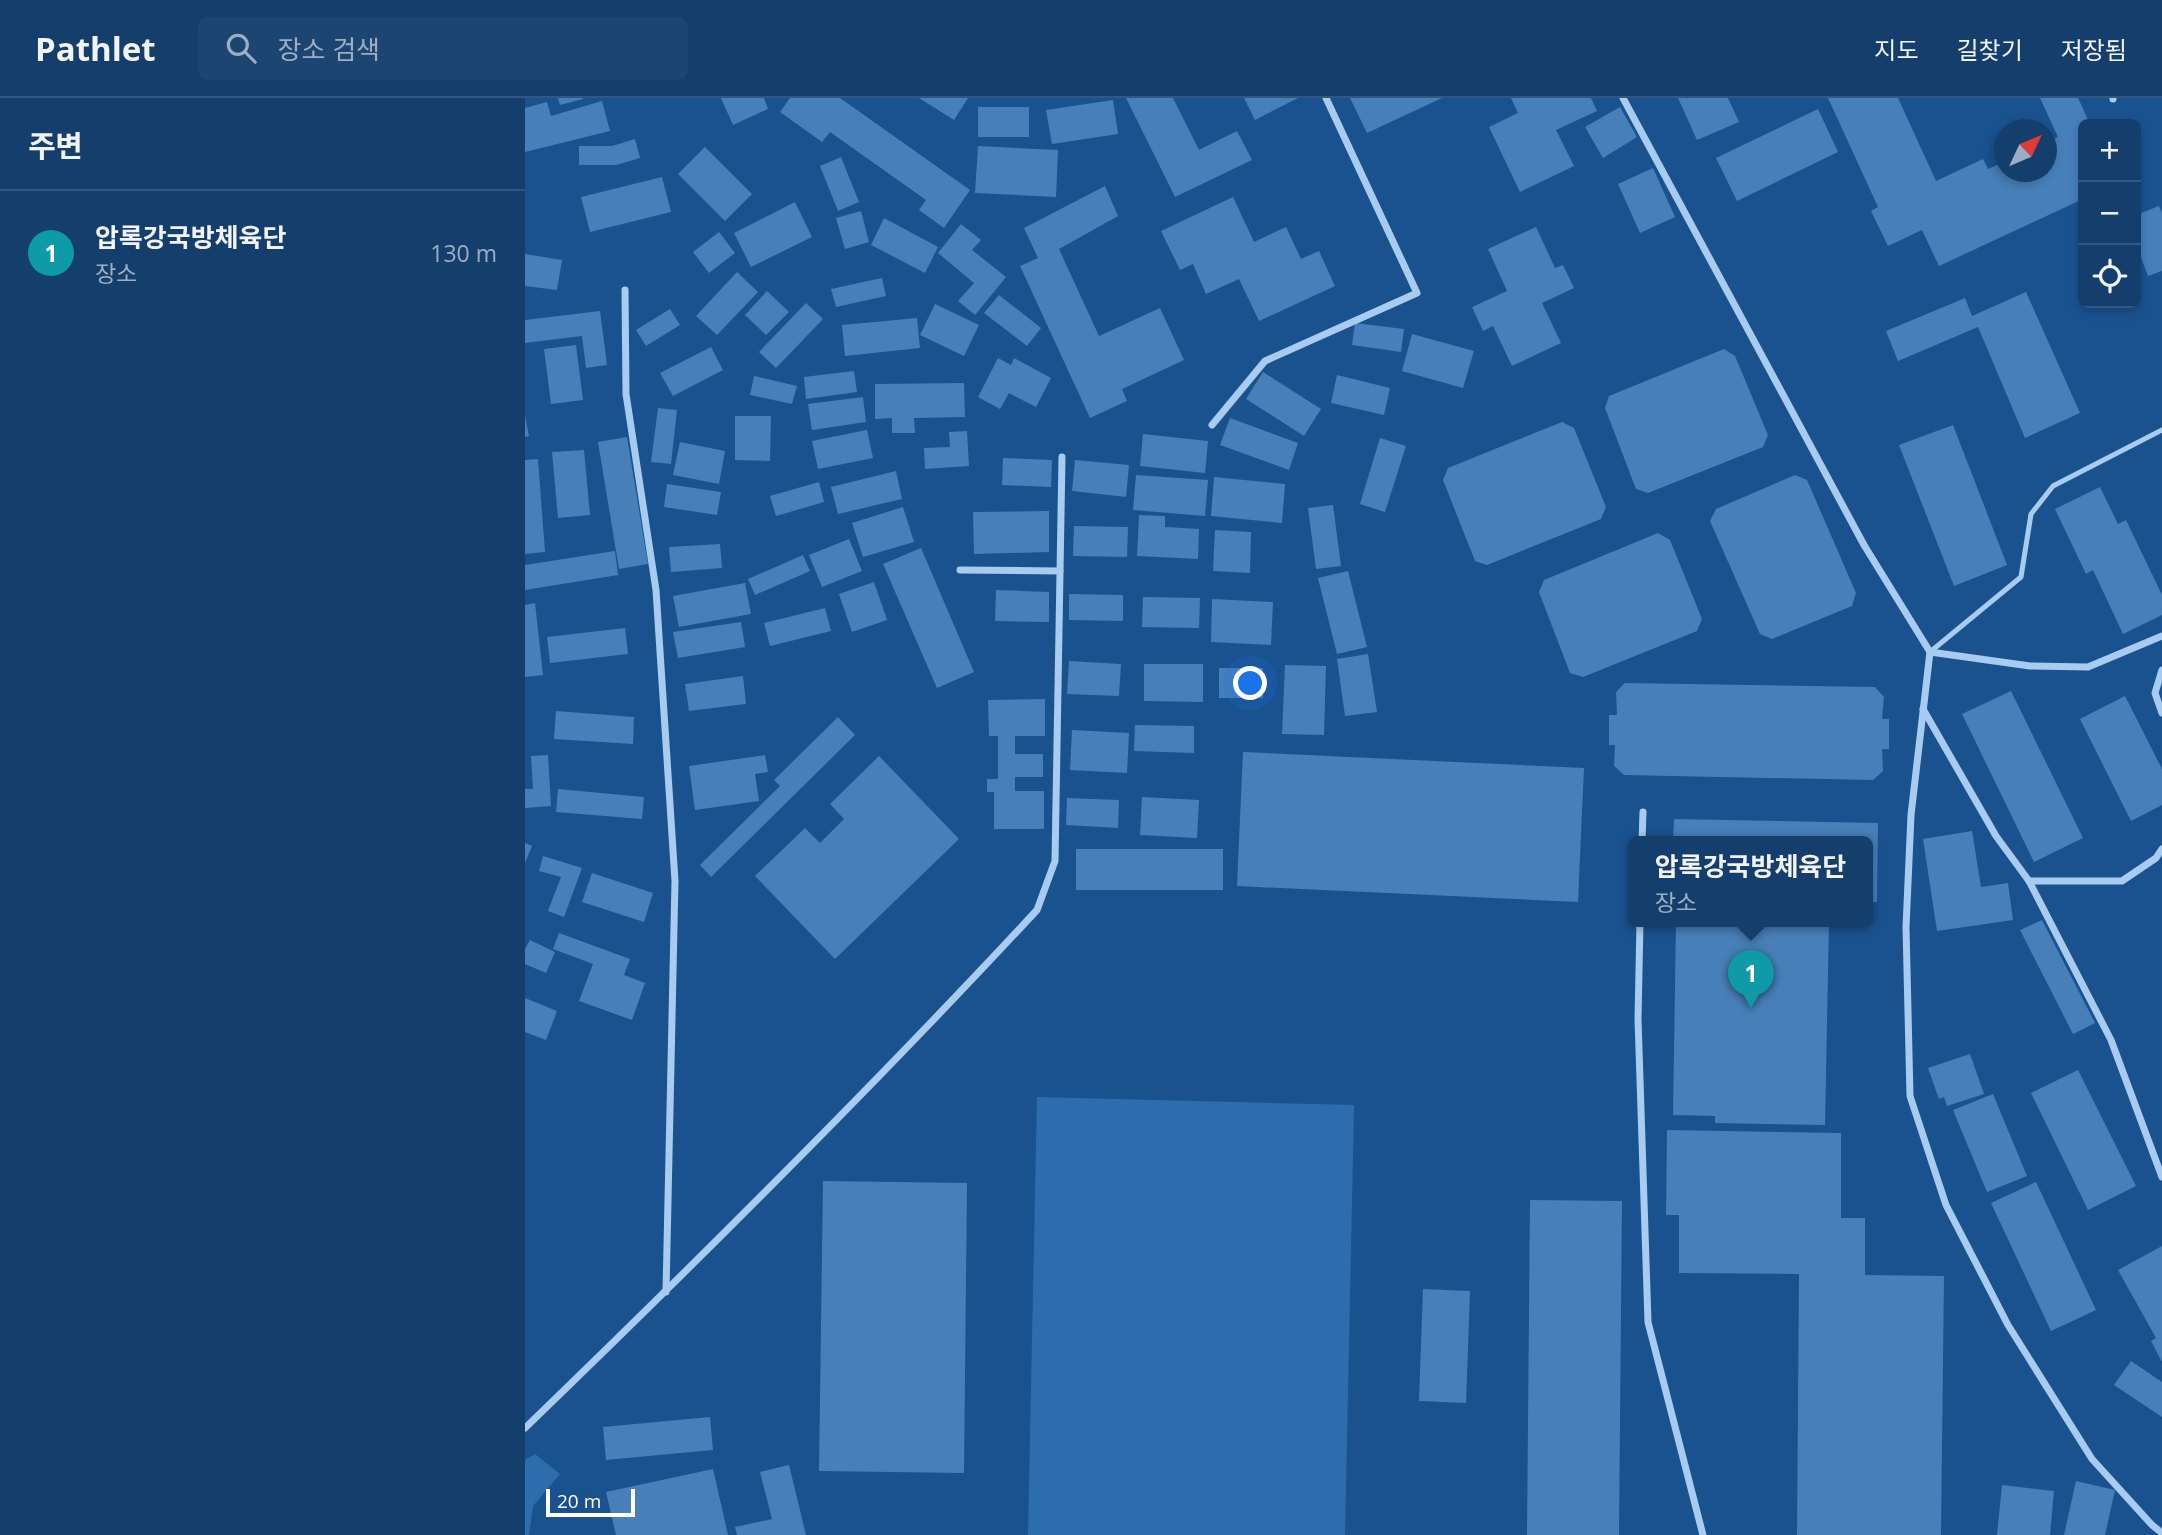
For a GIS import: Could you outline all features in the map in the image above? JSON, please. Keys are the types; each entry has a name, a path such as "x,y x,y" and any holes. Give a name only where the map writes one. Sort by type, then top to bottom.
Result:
{"street":[{"path":"1212,425 1265,361 1417,293 1326,98"},
{"path":"1623,98 1864,545 1930,652 1911,815 1906,927 1910,1096 1946,1205 2008,1325 2092,1459 2152,1525 2162,1532"},
{"path":"625,290 626,394 656,590 675,881 666,1292"},
{"path":"525,1428 666,1292 828,1129 1037,910 1055,861 1062,457"},
{"path":"961,570 1060,571"},
{"path":"1930,652 2030,666 2088,667 2162,636"},
{"path":"2162,670 2155,693 2162,713"},
{"path":"1923,709 1996,836 2029,881 2111,1040 2162,1177"},
{"path":"1642,836 1643,812"},
{"path":"2029,881 2122,881 2156,858 2162,849"},
{"path":"1640,927 1638,1019 1648,1322 1703,1535"}],"lane":[{"path":"1930,652 2021,577 2031,514 2053,486 2162,430"}],"shaded area":[{"path":"1037,1097 1354,1105 1345,1535 1028,1535"},
{"path":"535,1454 560,1474 533,1506 529,1535 525,1535 525,1460"}],"building":[{"path":"558,98 583,98 583,99 560,105"},
{"path":"721,98 764,98 768,109 733,125"},
{"path":"790,98 840,98 970,190 944,228 919,210 926,200 830,132 822,142 780,112"},
{"path":"919,98 968,98 954,120"},
{"path":"1126,98 1173,98 1199,150 1237,131 1252,160 1175,197"},
{"path":"1244,98 1298,98 1255,120"},
{"path":"1350,98 1442,98 1367,133"},
{"path":"1511,98 1591,98 1597,111 1556,130 1574,166 1520,192 1489,127 1518,113"},
{"path":"1678,98 1728,98 1739,122 1697,140"},
{"path":"1828,98 1898,98 1936,181 1983,159 1988,169 1994,166 1994,182 2057,182 2057,119 2050,119 2040,98 2078,98 2088,119 2078,119 2078,201 1939,266 1922,230 1888,246 1871,211 1878,207"},
{"path":"1113,100 1118,134 1052,144 1046,110"},
{"path":"602,101 610,131 525,152 525,108 547,102 551,116"},
{"path":"978,107 1029,107 1029,137 978,137"},
{"path":"1620,107 1637,137 1603,158 1585,127"},
{"path":"1818,109 1838,152 1737,201 1716,158"},
{"path":"635,139 640,158 616,165 579,165 579,146 612,146"},
{"path":"978,146 1058,150 1056,197 975,193"},
{"path":"705,147 752,194 725,221 678,174"},
{"path":"841,157 859,202 838,211 820,166"},
{"path":"1653,168 1675,217 1640,233 1618,184"},
{"path":"662,177 671,212 590,232 581,197"},
{"path":"1105,186 1118,216 1059,249 1099,336 1160,308 1184,360 1122,389 1127,401 1090,418 1020,266 1038,258 1024,228"},
{"path":"1233,197 1254,242 1286,227 1301,259 1319,251 1335,286 1259,321 1239,279 1206,294 1193,264 1180,270 1161,231"},
{"path":"795,202 812,237 751,267 734,233"},
{"path":"2159,206 2162,213 2162,271 2148,276 2141,257 2141,213"},
{"path":"861,211 869,242 845,249 836,218"},
{"path":"884,218 938,247 925,273 871,245"},
{"path":"961,224 981,240 972,250 1006,277 975,315 958,301 974,283 938,253"},
{"path":"1536,227 1555,268 1563,265 1574,288 1542,303 1561,343 1512,366 1493,326 1483,331 1472,307 1507,291 1488,249"},
{"path":"719,232 735,253 709,273 693,252"},
{"path":"525,254 562,260 557,290 525,286"},
{"path":"737,272 758,292 717,335 696,316"},
{"path":"882,278 886,296 836,307 831,289"},
{"path":"767,291 789,312 766,335 745,315"},
{"path":"2026,292 2080,413 2025,438 1978,327 1898,361 1886,331 1965,298 1972,316"},
{"path":"999,295 1041,328 1027,346 984,313"},
{"path":"806,303 823,319 776,368 759,352"},
{"path":"935,304 979,325 964,356 920,335"},
{"path":"670,309 680,325 646,346 636,330"},
{"path":"600,311 607,365 586,368 582,336 525,343 525,320"},
{"path":"917,318 920,348 845,356 842,325"},
{"path":"1355,323 1404,329 1401,352 1352,345"},
{"path":"1412,334 1474,351 1463,388 1402,371"},
{"path":"576,345 583,400 551,404 544,349"},
{"path":"711,347 723,370 673,396 660,373"},
{"path":"1724,349 1735,356 1768,435 1763,447 1648,493 1636,489 1605,408 1609,396"},
{"path":"998,358 1011,365 1014,358 1051,378 1036,407 1009,393 1000,409 978,397"},
{"path":"854,371 857,392 806,399 804,377"},
{"path":"1263,372 1321,409 1304,436 1246,399"},
{"path":"1337,375 1390,388 1384,415 1331,403"},
{"path":"754,376 797,386 792,404 750,395"},
{"path":"964,383 965,417 914,418 915,433 892,433 892,418 875,419 875,384"},
{"path":"863,397 866,422 812,430 808,404"},
{"path":"658,408 677,410 671,464 651,462"},
{"path":"525,416 529,436 525,437"},
{"path":"735,416 771,416 770,461 735,460"},
{"path":"1230,418 1298,443 1289,470 1220,445"},
{"path":"1562,422 1574,428 1606,507 1601,519 1487,565 1475,561 1443,480 1448,468"},
{"path":"1953,425 2007,565 1954,586 1899,445"},
{"path":"867,430 873,458 818,469 812,441"},
{"path":"967,431 969,466 925,469 924,448 950,447 949,432"},
{"path":"1143,434 1208,441 1205,473 1140,466"},
{"path":"627,437 648,564 619,569 598,442"},
{"path":"1380,438 1406,446 1385,512 1360,504"},
{"path":"680,442 725,451 719,484 673,475"},
{"path":"584,450 590,515 558,518 552,452"},
{"path":"1003,458 1052,460 1051,487 1002,485"},
{"path":"538,459 545,552 525,554 525,460"},
{"path":"1075,460 1129,465 1126,497 1072,491"},
{"path":"896,471 902,499 838,514 831,487"},
{"path":"1136,475 1208,480 1205,516 1133,510"},
{"path":"1795,475 1807,480 1856,593 1852,606 1772,639 1760,634 1710,521 1716,509"},
{"path":"1214,477 1285,484 1282,523 1211,516"},
{"path":"819,482 824,502 776,516 770,496"},
{"path":"667,484 721,492 717,515 664,507"},
{"path":"2100,487 2118,524 2126,520 2162,595 2162,615 2123,634 2093,570 2086,574 2055,509"},
{"path":"1333,505 1341,566 1316,569 1308,508"},
{"path":"903,507 914,542 863,557 852,523"},
{"path":"1049,511 1049,552 974,554 973,512"},
{"path":"1139,515 1165,516 1165,527 1199,529 1198,559 1137,556"},
{"path":"1074,526 1128,527 1127,557 1073,556"},
{"path":"1215,530 1251,532 1250,573 1213,571"},
{"path":"1658,533 1670,540 1702,619 1697,631 1583,677 1570,673 1539,592 1544,580"},
{"path":"849,539 862,571 822,587 809,555"},
{"path":"720,544 722,568 671,572 669,547"},
{"path":"921,548 974,672 937,688 883,564"},
{"path":"615,551 618,575 525,590 525,565"},
{"path":"803,555 810,571 755,595 748,579"},
{"path":"1348,571 1367,647 1337,654 1318,578"},
{"path":"874,582 887,620 852,632 839,594"},
{"path":"745,583 751,614 679,627 673,596"},
{"path":"996,590 1049,592 1049,622 995,621"},
{"path":"1069,594 1123,595 1123,621 1069,620"},
{"path":"1143,597 1200,598 1199,628 1142,627"},
{"path":"1212,599 1273,602 1271,645 1211,642"},
{"path":"535,603 543,675 525,677 525,605"},
{"path":"825,608 831,631 770,646 764,623"},
{"path":"741,622 745,647 678,658 673,632"},
{"path":"625,628 628,654 550,663 547,637"},
{"path":"1368,654 1377,712 1345,716 1337,659"},
{"path":"1069,661 1121,664 1119,696 1067,694"},
{"path":"1144,664 1203,664 1203,702 1144,701"},
{"path":"1285,665 1326,666 1324,735 1282,734"},
{"path":"1219,668 1263,668 1263,698 1219,698"},
{"path":"743,676 746,704 689,711 685,684"},
{"path":"1625,683 1875,687 1884,697 1882,719 1889,719 1889,749 1882,749 1883,771 1873,780 1624,775 1614,766 1615,745 1609,745 1609,715 1617,715 1616,692"},
{"path":"2011,691 2083,838 2034,862 1962,714"},
{"path":"2125,696 2162,769 2162,805 2131,821 2080,719"},
{"path":"1045,699 1045,736 1015,736 1015,754 1043,754 1043,777 1015,777 1015,791 1044,791 1044,829 994,829 994,792 987,792 987,779 998,779 998,736 989,736 988,700"},
{"path":"556,711 634,717 633,744 554,739"},
{"path":"838,717 855,735 711,877 700,865 780,786 774,780"},
{"path":"1135,725 1194,726 1194,753 1134,751"},
{"path":"1072,730 1129,733 1127,773 1070,770"},
{"path":"1243,752 1584,768 1578,902 1237,886"},
{"path":"548,755 551,806 525,808 525,789 533,789 531,756"},
{"path":"765,755 768,772 755,774 759,801 695,810 689,766"},
{"path":"879,756 959,839 835,959 755,876 805,828 820,843 844,819 830,804"},
{"path":"558,789 644,797 642,819 556,812"},
{"path":"1142,797 1199,800 1197,838 1140,835"},
{"path":"1067,798 1119,800 1118,828 1066,825"},
{"path":"1674,819 1878,823 1877,902 1873,902 1873,836 1673,836"},
{"path":"1972,831 1981,887 2008,883 2013,920 1937,931 1923,839"},
{"path":"525,843 532,846 525,863"},
{"path":"1076,849 1223,849 1223,890 1076,890"},
{"path":"543,856 582,868 564,917 548,911 561,877 539,871"},
{"path":"592,873 653,893 644,922 582,902"},
{"path":"2042,920 2095,1023 2073,1034 2020,930"},
{"path":"1676,927 1829,927 1825,1125 1715,1123 1715,1116 1673,1115"},
{"path":"559,933 630,959 624,975 645,983 632,1020 579,1001 593,964 553,949"},
{"path":"530,940 555,952 546,973 525,964 525,949"},
{"path":"525,998 557,1011 546,1040 525,1032"},
{"path":"1970,1054 1984,1094 1947,1106 1944,1097 1939,1099 1928,1068"},
{"path":"2078,1070 2136,1186 2088,1210 2031,1093"},
{"path":"1993,1094 2027,1176 1987,1192 1953,1110"},
{"path":"1667,1130 1841,1133 1841,1218 1865,1218 1865,1275 1944,1276 1941,1535 1797,1535 1799,1274 1679,1273 1679,1215 1666,1215"},
{"path":"823,1181 967,1183 964,1473 819,1471"},
{"path":"2036,1182 2096,1310 2051,1331 1991,1203"},
{"path":"1530,1200 1622,1201 1619,1535 1527,1535"},
{"path":"2162,1246 2162,1362 2151,1341 2156,1338 2118,1270"},
{"path":"1423,1289 1470,1291 1466,1403 1419,1401"},
{"path":"2131,1361 2162,1382 2162,1417 2114,1385"},
{"path":"710,1417 713,1450 606,1460 603,1427"},
{"path":"789,1465 806,1535 737,1535 735,1527 772,1519 760,1472"},
{"path":"713,1469 728,1535 616,1535 606,1492"},
{"path":"2076,1481 2115,1490 2105,1535 2064,1535"},
{"path":"2002,1485 2054,1491 2050,1535 1997,1535"}],"place":[{"name":"압록강국방체육단","path":"1751,1008"}]}
